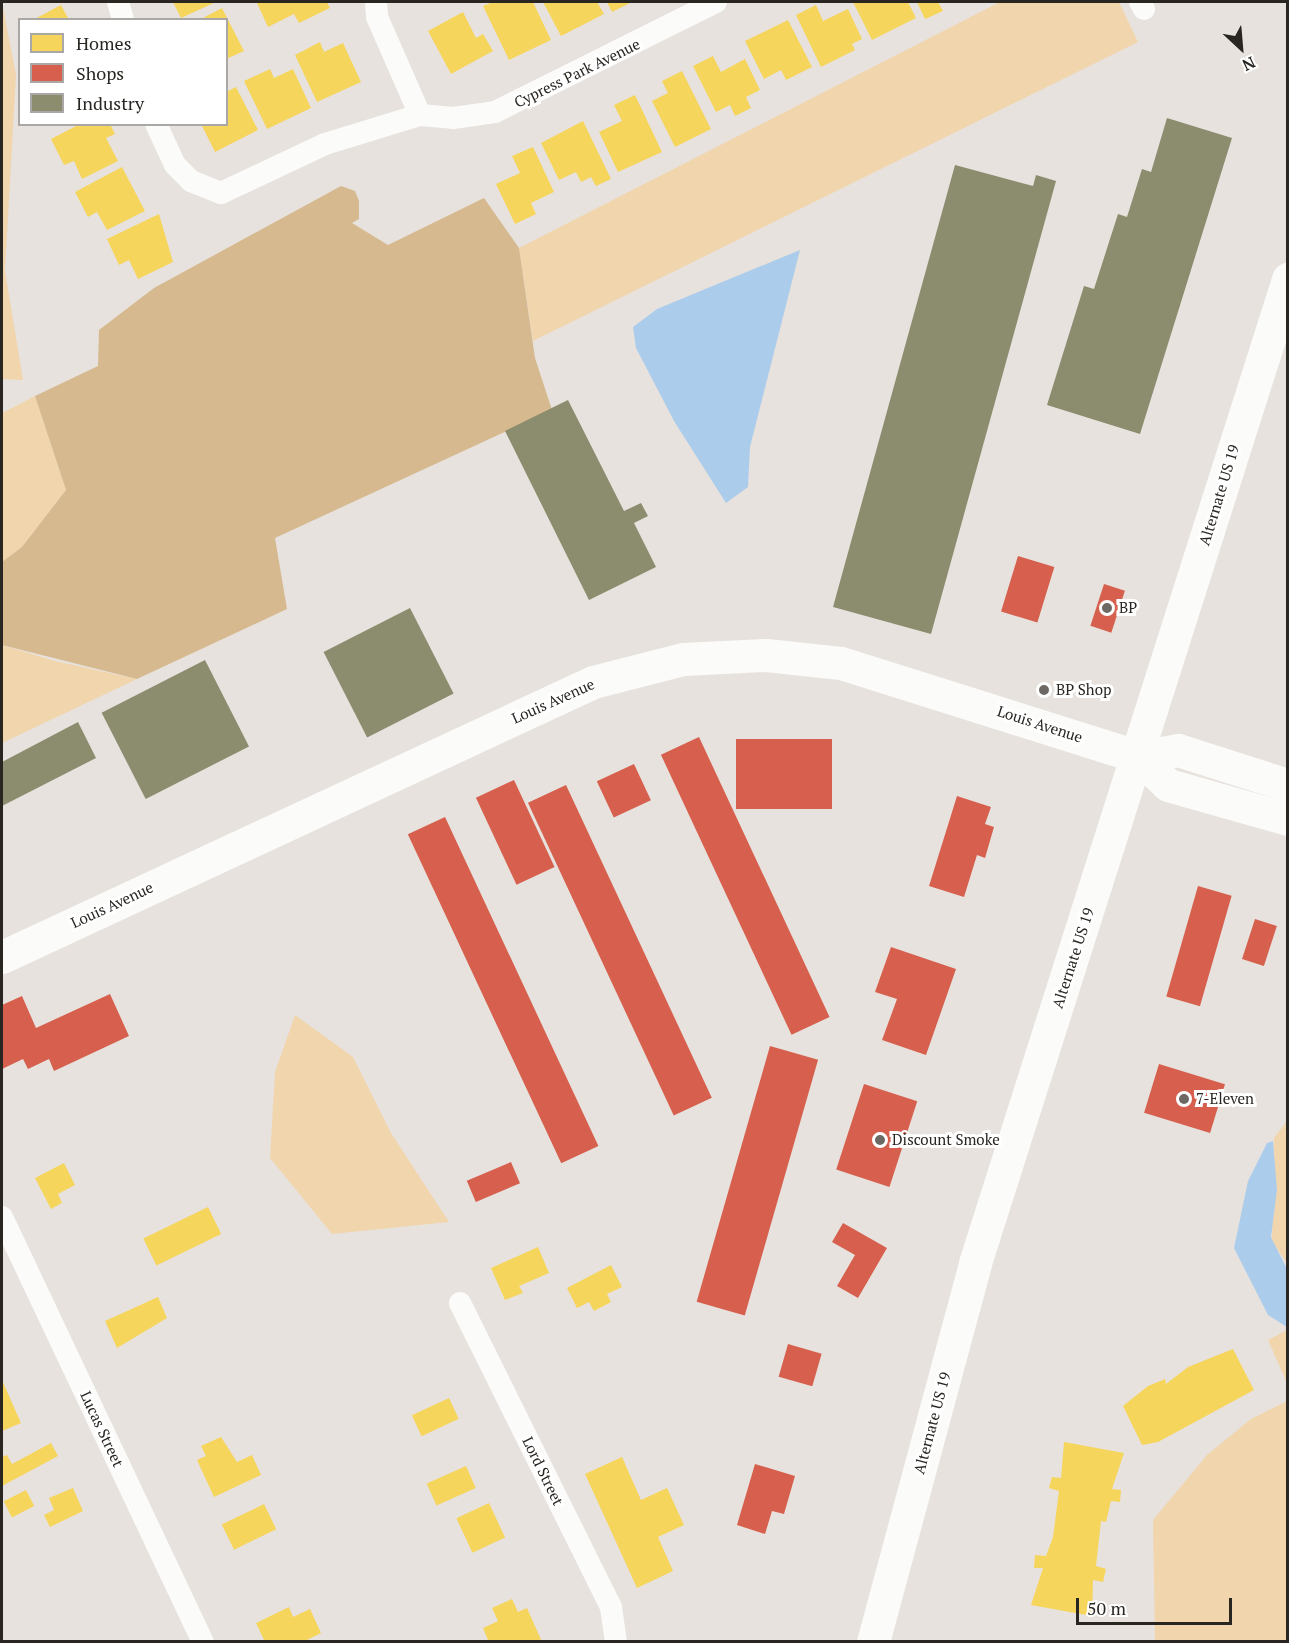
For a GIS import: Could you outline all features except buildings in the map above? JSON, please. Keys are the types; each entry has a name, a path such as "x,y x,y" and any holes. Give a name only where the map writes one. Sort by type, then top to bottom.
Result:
{"street":[{"path":"118,2 122,18"},
{"path":"376,2 377,17 420,115"},
{"name":"Cypress Park Avenue","path":"157,126 175,165 195,183 221,193 325,144 420,115 453,118 504,109 710,3"},
{"name":"Alternate US 19","path":"873,1641 975,1263 1139,757 1287,279"},
{"name":"Louis Avenue","path":"2,957 593,682 683,659 766,655 841,663 1139,757"},
{"path":"1139,757 1178,750 1287,785"},
{"path":"1139,757 1168,785 1287,819"},
{"name":"Lucas Street","path":"2,1216 203,1641"},
{"name":"Lord Street","path":"460,1303 610,1607 616,1641"}],"shaded area":[{"path":"2,2 16,75 5,271 23,380 2,379"},
{"path":"1000,2 1119,2 1138,42 533,341 519,248"},
{"path":"341,186 355,191 359,201 359,219 352,223 388,245 484,198 519,248 535,358 552,410 275,538 287,609 137,679 2,645 2,562 22,547 66,490 35,396 98,366 99,330 154,288"},
{"path":"35,396 66,490 22,547 2,562 2,413"},
{"path":"2,645 55,661 137,679 2,743"},
{"path":"295,1015 353,1057 391,1133 449,1222 332,1234 270,1158 275,1072"},
{"path":"1287,1121 1287,1263 1272,1242 1274,1138"},
{"path":"1287,1330 1287,1383 1268,1340"},
{"path":"1287,1401 1287,1641 1155,1641 1153,1520 1207,1455 1251,1419"}],"water":[{"path":"800,250 750,447 748,487 726,503 674,421 636,348 633,327 657,309"},
{"path":"1273,1141 1277,1190 1271,1237 1287,1269 1287,1327 1268,1315 1234,1248 1248,1181 1267,1143"}],"place":[{"name":"BP","path":"1107,608"},
{"name":"BP Shop","path":"1044,690"},
{"name":"7-Eleven","path":"1184,1099"},
{"name":"Discount Smoke","path":"880,1140"}]}
